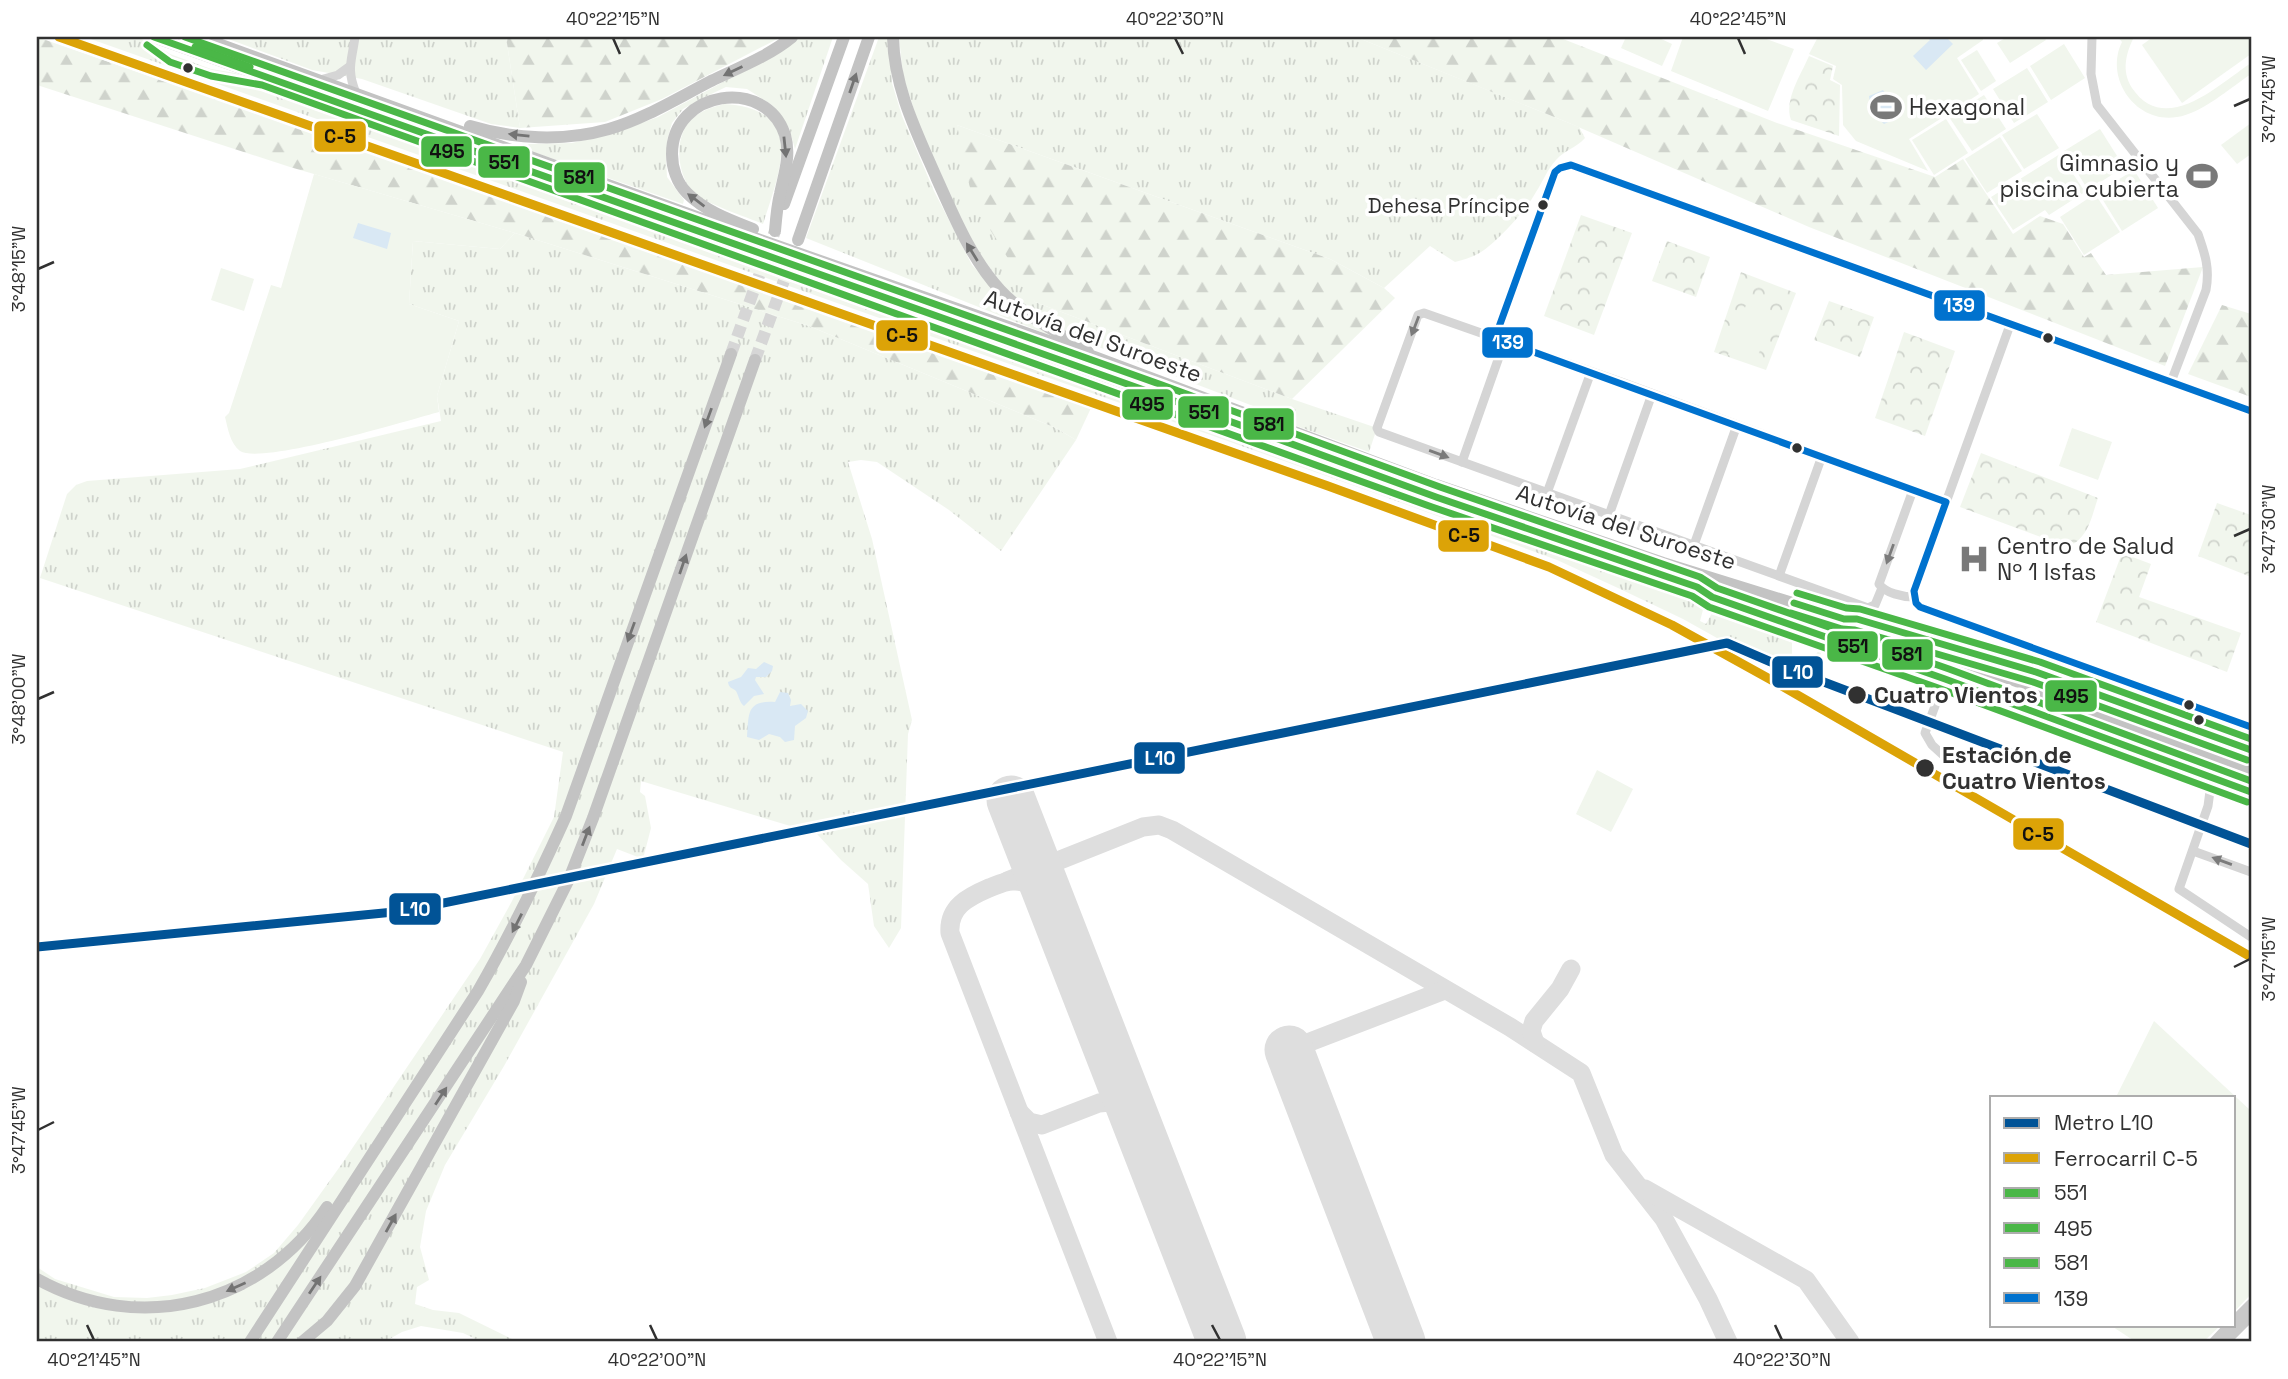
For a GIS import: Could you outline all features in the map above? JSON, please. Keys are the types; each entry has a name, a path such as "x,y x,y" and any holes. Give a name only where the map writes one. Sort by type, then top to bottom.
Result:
{"highway":[{"name":"Autovía del Suroeste","path":"154,37 1436,497 1697,587 1882,644 2251,777"},
{"name":"Autovía del Suroeste","path":"199,37 749,236 1097,358 1436,485 1664,563 1844,619 2251,766"},
{"path":"382,101 396,101 485,130 522,136 554,137 607,130 632,121 747,64 792,37"},
{"path":"844,37 775,231 786,170 787,145 779,123 760,104 738,98 718,98 695,107 674,137 672,162 680,184 688,194 715,213 756,231 909,287 915,294"},
{"path":"798,240 869,37"},
{"path":"893,37 900,87 914,127 965,241 981,267 1001,291 1026,314 1097,358"},
{"path":"250,1342 478,991 534,888 566,816 731,354"},
{"path":"277,1342 526,965 569,879 755,360"},
{"path":"1844,619 1857,619 2072,684"},
{"path":"303,1342 327,1321 355,1286 514,1001 526,965"},
{"path":"37,1279 86,1300 117,1307 151,1308 216,1296 247,1283 293,1249 322,1216 354,1167 384,1136"}],"main road":[{"path":"2236,1319 2251,1304"},
{"path":"2225,1342 2251,1316"},
{"path":"2214,1342 2229,1326"}],"street":[{"path":"355,37 349,66 356,93"},
{"path":"2092,37 2091,74 2097,104 2198,234 2207,258 2209,274 2206,290 2171,382"},
{"path":"320,80 338,75 349,66"},
{"path":"1462,462 1555,172 1571,165 2251,411"},
{"path":"1882,588 1875,605 1868,608 1379,432 1377,428 1418,315 1424,313 1500,339 1946,502"},
{"path":"2010,325 1914,597 1920,607 2251,727"},
{"path":"1547,493 1591,372"},
{"path":"1609,515 1653,394"},
{"path":"1694,545 1737,425"},
{"path":"1779,576 1822,456"},
{"path":"1913,490 1879,584 1882,588 1914,597"},
{"path":"1697,587 1712,597 1945,679 2251,792"},
{"path":"1943,755 1932,745 1925,733 1945,679"},
{"path":"2072,684 2251,750"},
{"path":"2205,776 2210,791 2208,806 2179,889 2251,937"},
{"path":"2208,806 2220,788 2230,785"},
{"path":"2193,851 2251,872"}],"green space":[{"path":"37,37 731,278 1091,408 1076,440 1056,428 809,326 515,233 290,167 37,85"},
{"path":"85,37 135,37 153,43 170,54 211,69 235,73 484,161 1693,594 1702,599 1704,606 1700,621 1706,624 1712,613 1716,612 1792,638 1792,655 1808,662 1813,661 1821,645 1824,645 1808,689 1683,619 1557,560"},
{"path":"223,37 506,37 520,128 491,124 362,79 312,70"},
{"path":"506,37 781,37 662,99 605,122 520,128"},
{"path":"799,37 833,37 795,149 789,128 772,105 747,89 726,87 705,97 683,109 672,123 668,137 667,177 684,200 683,204 522,148 529,144 572,143 616,132 658,117 781,51"},
{"path":"879,37 889,37 892,83 902,116 934,191 972,265 1024,319 1064,341 806,238"},
{"path":"899,37 1356,37 1579,127 1585,138 1556,160 1526,207 1488,247 1455,262 1430,246 1384,288 1330,259 957,125 1035,302 1292,399 1377,428 1369,452 1280,420 1261,409 1075,338 1035,314 1003,286 972,243 920,128 903,76"},
{"path":"1356,37 1558,37 1777,123 1935,177 1963,159 2013,234 2040,216 2063,224 2084,257 2091,253 2106,275 2203,267 2165,366 1809,227 1569,123"},
{"path":"1626,37 1657,37 1672,44 1662,66 1621,48"},
{"path":"1683,37 1761,37 1794,49 1768,111 1671,71"},
{"path":"1818,37 1983,37 1983,40 1957,58 1979,94 1909,139 1928,171 1856,141 1843,125 1842,85 1833,79 1836,66 1809,54"},
{"path":"2007,37 2044,37 2046,40 2010,63 1997,43"},
{"path":"2118,37 2134,37 2126,62 2132,88 2145,102 2160,108 2192,102 2251,63 2251,74 2196,111 2177,117 2162,117 2137,106 2127,96 2117,70 2122,42"},
{"path":"2153,37 2251,37 2251,54 2182,103 2142,45"},
{"path":"2064,44 2085,78 2051,100 2030,66"},
{"path":"1977,50 1996,81 1981,91 1961,60"},
{"path":"1809,56 1833,66 1830,80 1840,85 1839,136 1791,120 1789,112 1792,96"},
{"path":"2027,68 2048,102 2014,123 1993,89"},
{"path":"1984,95 2006,129 1972,151 1949,117"},
{"path":"724,104 750,108 768,117 777,130 781,146 780,164 763,224 698,196 683,175 679,154 687,124 701,112"},
{"path":"2037,114 2059,148 2024,169 2002,135"},
{"path":"1946,119 1968,153 1934,175 1912,140"},
{"path":"2251,123 2251,154 2237,164 2221,145"},
{"path":"957,125 1330,259 1384,288 1395,298 1292,399 1035,302 973,202"},
{"path":"2100,129 2124,167 2088,190 2064,151"},
{"path":"2000,137 2022,171 1987,193 1965,159"},
{"path":"2060,154 2085,192 2049,215 2045,210 2013,230 1991,197"},
{"path":"2134,170 2158,208 2122,231 2098,192"},
{"path":"314,174 515,233 500,249 413,241 409,304 459,321 437,396 439,412 305,447 254,454 240,451 228,431 225,417 229,413 271,285 281,288"},
{"path":"2095,194 2120,232 2084,255 2060,217"},
{"path":"1581,215 1632,233 1594,335 1544,316"},
{"path":"515,233 809,326 1056,428 1076,440 1001,551 949,510 877,462 848,462 872,539 912,720 908,734 901,928 889,948 874,926 868,884 817,834 641,781 640,792 645,796 651,828 643,859 617,849 594,904 504,1066 445,1165 426,1211 420,1247 429,1280 417,1287 415,1304 433,1310 459,1313 518,1342 482,1342 463,1333 421,1326 384,1342 37,1342 37,1267 55,1279 114,1297 147,1298 205,1288 246,1272 274,1253 298,1225 341,1165 480,959 554,817 563,752 40,578 67,494 76,485 87,481 240,469 441,421 437,396 459,321 409,304 413,241 500,249"},
{"path":"1667,241 1710,257 1696,297 1652,281"},
{"path":"221,268 254,279 244,311 211,300"},
{"path":"1741,272 1796,293 1766,370 1714,352"},
{"path":"1829,301 1874,317 1860,357 1814,340"},
{"path":"1746,305 1773,314 1755,364 1728,355"},
{"path":"2222,305 2251,314 2251,397 2188,374"},
{"path":"1904,332 1955,351 1925,436 1875,418"},
{"path":"2072,428 2112,442 2098,480 2059,466"},
{"path":"1981,453 2098,498 2081,538 2068,547 1960,507"},
{"path":"2217,503 2251,515 2251,577 2198,556"},
{"path":"2122,553 2151,564 2139,597 2241,633 2227,672 2096,622"},
{"path":"1597,770 1633,789 1611,832 1576,814"},
{"path":"2154,1021 2235,1096 2116,1096"},
{"path":"2236,1097 2251,1111 2251,1294 2236,1310"},
{"path":"2112,1326 2220,1326 2203,1342 2136,1342"}],"shaded area":[{"path":"1927,37 1946,37 1953,44 1926,70 1913,56 1930,40"},
{"name":"Hexagonal","path":"1883,90 1892,103 1901,104 1903,111 1884,124 1871,111 1869,96"},
{"path":"358,223 391,233 387,249 353,238"},
{"path":"764,662 773,666 772,671 766,677 756,677 755,680 764,694 754,696 744,706 728,682 741,677 748,668 756,669"},
{"path":"780,692 788,693 790,706 801,704 808,711 806,718 795,726 794,740 785,742 780,737 769,734 759,740 747,737 751,710 759,703 775,702"}],"taxiway":[{"path":"1007,881 1143,827 1159,825 1172,830 1510,1027 1581,1073 1614,1155 1664,1219 1708,1299 1728,1342"},
{"path":"1051,903 1031,885 1020,881 1005,882 974,895 961,904 952,916 950,933 1108,1342"},
{"path":"1535,1043 1531,1031 1534,1021 1560,989 1571,969"},
{"path":"1289,1050 1445,990"},
{"path":"1019,1112 1029,1122 1042,1125 1099,1103 1110,1103 1124,1108 1135,1119"},
{"path":"1645,1189 1806,1280 1850,1342"}],"runway":[{"path":"1011,800 1222,1342"},
{"path":"1289,1050 1401,1342"}],"tunnel":[{"path":"731,354 775,231"},
{"path":"755,360 798,242"}],"railway":[{"path":"1785,683 1816,706"}],"metro line":[{"name":"L10","path":"37,947 404,911 1727,643 2251,844"}],"rail line":[{"name":"C-5","path":"59,37 1328,486 1549,567 1672,625 1775,682 2251,957"}],"transit line":[{"name":"551","path":"154,37 1158,395 1436,497 1697,587 1712,597 1945,679 2251,792"},
{"name":"581","path":"185,37 1162,385 1440,487 1700,577 1717,588 1949,669 2251,781"},
{"name":"495","path":"147,45 170,62 211,76 262,85 1432,507 1692,596 1709,607 2247,802"},
{"name":"495","path":"195,47 250,67"},
{"name":"139","path":"2251,411 1571,165 1555,172 1495,338 1946,502 1914,591 1916,603 1920,607 2251,727"},
{"name":"581","path":"1797,593 2040,662 2251,739"},
{"name":"551","path":"1794,603 2036,672 2251,750"},
{"name":"495","path":"1791,613 2033,682 2247,760"}],"place":[{"name":"Hexagonal","path":"1886,107"},
{"name":"Gimnasio y piscina cubierta","path":"2202,176"},
{"name":"Dehesa Príncipe","path":"1543,205"},
{"name":"Centro de Salud Nº 1 Isfas","path":"1974,559"},
{"name":"Cuatro Vientos","path":"1857,695"},
{"name":"Estación de Cuatro Vientos","path":"1925,768"}]}
